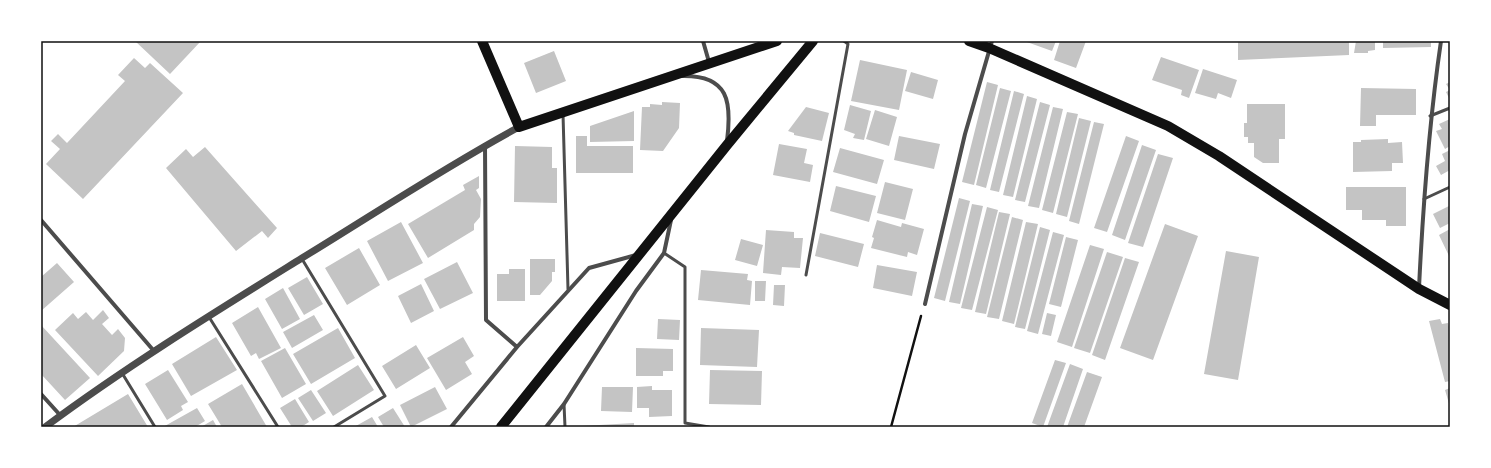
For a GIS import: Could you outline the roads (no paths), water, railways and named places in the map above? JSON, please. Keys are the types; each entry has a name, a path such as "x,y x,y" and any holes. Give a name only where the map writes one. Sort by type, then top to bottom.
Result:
{"main road":[{"path":"482,41 519,127 563,114 709,62 777,41"},
{"path":"501,427 726,145 813,41"},
{"path":"969,41 991,44 1168,126 1219,156 1419,289 1450,305"}],"street":[{"path":"703,41 709,62"},
{"path":"1419,289 1423,199 1430,116 1441,41"},
{"path":"925,304 965,134 991,44"},
{"path":"666,77 696,76 712,80 723,92 729,106 726,145"},
{"path":"44,427 154,351 208,316 485,145 519,127"},
{"path":"485,145 486,320 517,347"},
{"path":"546,427 564,404 636,291 664,253 672,214"},
{"path":"41,220 154,351"},
{"path":"451,427 517,347 568,289 589,268 640,254"},
{"path":"41,394 60,415"}],"lane":[{"path":"806,275 848,44 844,41"},
{"path":"1430,116 1450,108"},
{"path":"563,114 568,289"},
{"path":"1423,199 1450,188"},
{"path":"664,253 684,267 686,423 709,427"},
{"path":"302,259 385,396 334,427"},
{"path":"208,316 278,427"},
{"path":"122,373 155,427"},
{"path":"564,404 565,427"}]}
